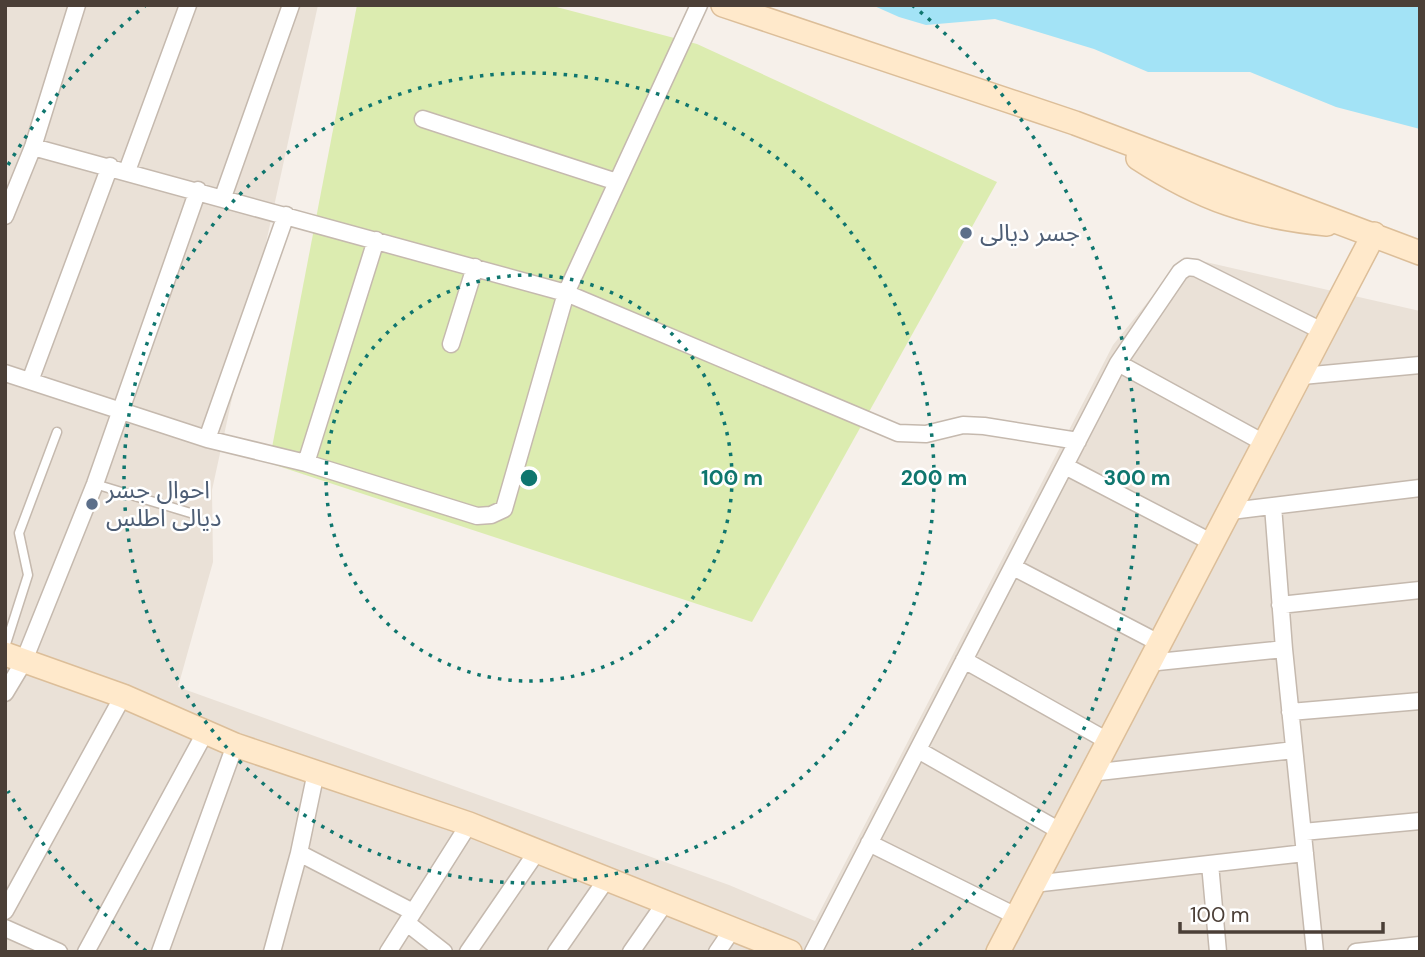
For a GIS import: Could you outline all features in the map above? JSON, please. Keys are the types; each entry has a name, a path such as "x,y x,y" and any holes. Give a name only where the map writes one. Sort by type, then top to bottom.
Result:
{"street":[{"path":"5,216 33,147 77,5"},
{"path":"127,171 188,5"},
{"path":"223,197 291,5"},
{"path":"5,373 207,439 306,463 477,516 491,515 503,509 566,293 699,5"},
{"path":"723,5 863,50 1420,253"},
{"path":"423,119 617,182"},
{"path":"33,147 198,190 566,293 898,433 926,434 963,425 984,425 1078,441"},
{"path":"30,382 110,166"},
{"path":"5,693 14,658 95,484 198,190"},
{"path":"207,439 286,215"},
{"path":"998,952 1106,740 1303,376 1324,332 1364,231"},
{"path":"306,463 376,240"},
{"path":"451,344 475,267"},
{"path":"813,952 1118,363 1180,272 1187,267 1196,268 1324,332"},
{"path":"1118,363 1266,444"},
{"path":"1303,376 1420,365"},
{"path":"1065,466 1213,543"},
{"path":"1231,511 1420,488"},
{"path":"1273,506 1284,649 1315,952"},
{"path":"1013,567 1154,653 1284,649"},
{"path":"1280,605 1420,590"},
{"path":"14,658 123,696 234,745 468,824 790,952"},
{"path":"964,660 1106,740"},
{"path":"5,911 123,696"},
{"path":"1290,712 1420,701"},
{"path":"86,952 206,731"},
{"path":"160,952 234,745"},
{"path":"918,750 1060,831"},
{"path":"1090,773 1294,750"},
{"path":"272,952 299,853 316,772"},
{"path":"1303,832 1420,821"},
{"path":"388,952 468,824"},
{"path":"869,843 1016,916"},
{"path":"299,853 410,917 444,952"},
{"path":"468,952 536,853"},
{"path":"1033,884 1305,853"},
{"path":"1210,864 1218,952"},
{"path":"556,952 606,880"},
{"path":"631,952 665,903"},
{"path":"5,928 59,952"},
{"path":"718,952 734,928"},
{"path":"1356,952 1420,946"}],"lane":[{"path":"5,647 27,575 19,533 57,432"},
{"path":"95,484 197,515"}],"shaded area":[{"path":"5,5 318,5 212,490 213,562 178,687 729,885 815,921 1113,345 1184,257 1420,311 1420,952 5,952"}],"green space":[{"path":"357,5 549,5 697,44 997,182 752,622 269,463"}],"water":[{"path":"872,5 1420,5 1420,129 1336,107 1250,72 1148,72 1094,49 995,19 926,25"}],"place":[{"name":"جسر ديالى","path":"966,233"},
{"name":"احوال جسر ديالى اطلس","path":"92,504"}]}
